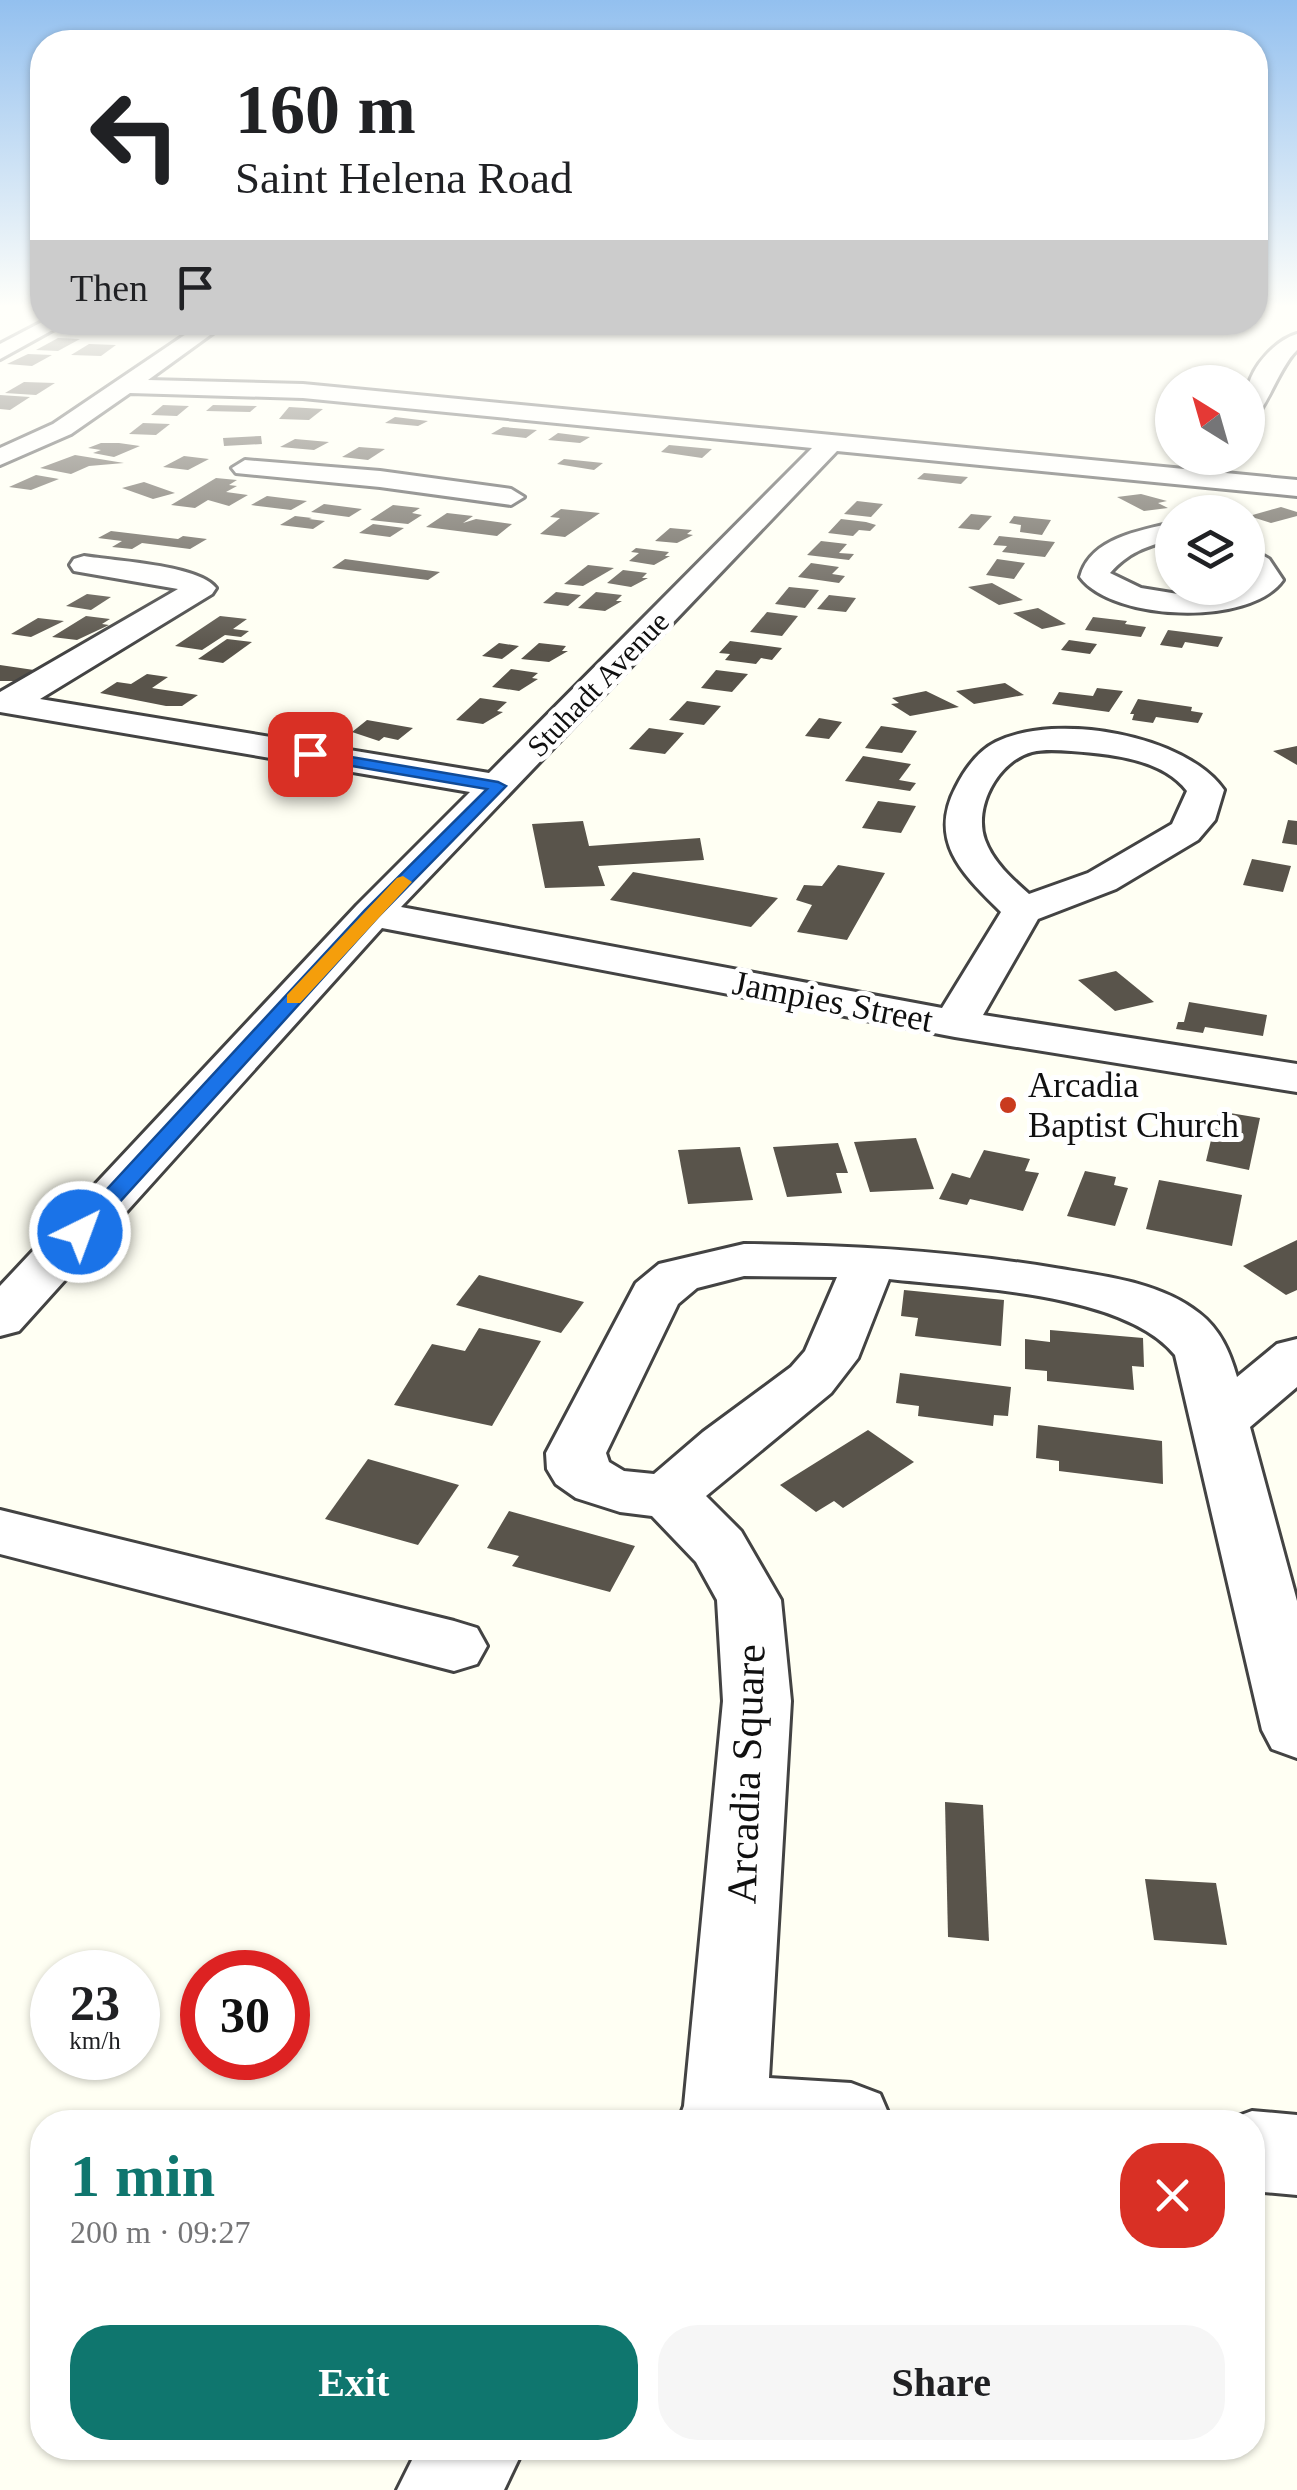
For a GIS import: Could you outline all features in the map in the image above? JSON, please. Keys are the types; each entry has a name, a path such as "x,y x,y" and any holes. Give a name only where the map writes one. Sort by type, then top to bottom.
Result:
{"street":[{"path":"0,457 40,440 71,420"},
{"path":"456,430 471,420"},
{"path":"583,420 829,446 1155,465"},
{"path":"0,435 40,440"},
{"name":"Stuhadt Avenue","path":"0,1319 372,914 829,446"},
{"path":"380,479 410,459"},
{"path":"245,468 380,479 511,496"},
{"path":"1250,475 1297,488"},
{"path":"1155,537 1115,550 1095,572 1095,578 1133,596 1155,600"},
{"path":"5,703 201,588 182,580 84,565"},
{"path":"5,703 498,786"},
{"path":"955,1024 1022,911 1102,881 1186,832 1196,820 1206,790 1202,780 1164,759 1076,740 1028,742 1005,750 984,766 961,812 965,841 979,865 1022,911"},
{"name":"Jampies Street","path":"372,914 955,1024 1297,1078"},
{"path":"870,1261 830,1358 820,1370 668,1496 623,1493 594,1485 577,1469 576,1453 655,1295 678,1276 744,1260 870,1261 984,1273 1110,1294 1154,1309 1181,1326 1202,1351 1297,1730"},
{"path":"1219,1422 1297,1357"},
{"name":"Arcadia Square","path":"668,1496 720,1546 749,1600 757,1701 723,2110"},
{"path":"0,1532 454,1646"},
{"path":"1265,2152 1297,2154"},
{"path":"446,2490 468,2460"}],"building":[{"path":"390,420 428,421 418,426 385,423"},
{"path":"143,423 170,424 156,435 129,434"},
{"path":"503,427 537,430 526,438 491,434"},
{"path":"558,433 590,437 580,443 548,440"},
{"path":"261,436 262,444 224,446 223,438"},
{"path":"295,439 329,442 314,450 280,447"},
{"path":"101,443 140,446 114,457 93,453 101,450 88,448"},
{"path":"669,445 712,449 702,458 661,452"},
{"path":"359,447 385,449 368,460 342,457"},
{"path":"75,455 124,463 89,466 71,474 40,468"},
{"path":"184,456 209,459 188,470 163,467"},
{"path":"564,459 603,463 594,470 557,464"},
{"path":"924,473 968,477 961,484 917,479"},
{"path":"36,475 59,479 31,490 9,487"},
{"path":"216,478 237,480 229,485 237,486 226,492 248,495 229,506 208,500 195,508 171,505"},
{"path":"144,482 175,493 153,499 122,488"},
{"path":"1141,494 1155,498 1155,510 1144,511 1117,497"},
{"path":"267,496 307,501 291,510 251,505"},
{"path":"857,501 883,504 871,517 844,514"},
{"path":"324,504 362,509 349,517 311,512"},
{"path":"393,505 420,508 412,513 422,515 408,524 370,520"},
{"path":"1281,507 1297,512 1297,516 1271,523 1265,521 1265,512"},
{"path":"561,509 600,513 565,537 540,534 560,518 550,517"},
{"path":"447,513 473,516 463,523 476,519 512,524 497,536 426,527"},
{"path":"971,514 992,516 979,530 958,528"},
{"path":"295,516 325,521 313,529 280,525"},
{"path":"1014,516 1051,520 1042,535 1020,532 1021,525 1009,523"},
{"path":"841,519 876,525 853,536 828,533"},
{"path":"373,524 404,528 390,537 359,533"},
{"path":"670,528 692,530 687,534 693,535 677,543 655,541"},
{"path":"111,531 207,539 190,549 142,543 132,549 112,547 122,541 98,538"},
{"path":"999,536 1055,542 1045,557 1002,552 1007,546 993,545"},
{"path":"821,541 847,544 839,553 854,554 849,560 807,555"},
{"path":"636,548 669,552 665,556 670,556 654,565 629,561 639,553 631,552"},
{"path":"345,559 440,572 428,580 332,568"},
{"path":"997,559 1025,563 1014,579 986,575"},
{"path":"811,563 839,567 832,574 845,576 839,583 798,577"},
{"path":"588,565 614,568 583,586 564,584"},
{"path":"623,570 647,573 642,578 648,578 631,587 607,583"},
{"path":"992,583 1023,600 999,605 968,587"},
{"path":"789,587 819,590 805,608 775,604"},
{"path":"556,592 581,595 568,606 543,603"},
{"path":"596,592 622,595 616,601 622,601 605,611 578,608"},
{"path":"87,594 111,597 91,610 66,606"},
{"path":"829,595 856,598 846,612 817,609"},
{"path":"1038,608 1066,624 1042,629 1013,613"},
{"path":"767,612 798,616 782,636 750,632"},
{"path":"86,616 110,619 102,624 109,625 77,640 52,637"},
{"path":"220,616 247,619 233,629 249,631 241,637 225,635 202,650 175,646"},
{"path":"1093,617 1146,627 1141,637 1085,630"},
{"path":"38,618 64,621 31,637 11,634"},
{"path":"1168,630 1223,637 1218,647 1185,642 1182,648 1160,645"},
{"path":"227,639 252,642 223,663 198,659"},
{"path":"1069,640 1097,644 1090,654 1061,650"},
{"path":"730,641 782,648 772,660 761,658 756,664 725,660 730,654 719,653"},
{"path":"499,643 519,646 502,659 482,656"},
{"path":"539,643 566,646 562,651 568,651 549,662 521,659"},
{"path":"0,665 34,670 15,681 0,681"},
{"path":"511,669 538,673 532,678 538,679 519,691 492,687"},
{"path":"716,670 748,674 732,692 701,688"},
{"path":"147,674 168,677 152,688 198,695 182,706 166,706 100,693 117,682 131,684"},
{"path":"1005,683 1024,695 974,704 956,691"},
{"path":"1097,688 1123,691 1109,712 1052,704 1059,692 1093,696"},
{"path":"926,691 959,707 910,716 891,704 899,703 892,698"},
{"path":"480,698 507,702 497,711 503,712 483,724 456,720"},
{"path":"1138,699 1192,707 1191,711 1203,713 1198,723 1156,717 1153,723 1132,720 1134,714 1130,714"},
{"path":"687,701 721,706 704,725 669,720"},
{"path":"819,718 842,722 829,739 805,736"},
{"path":"367,720 413,728 398,740 384,737 379,741 352,732"},
{"path":"881,726 917,731 902,753 865,748"},
{"path":"649,728 684,733 665,754 629,749"},
{"path":"1297,746 1297,765 1273,751"},
{"path":"863,756 911,764 899,780 916,783 910,791 845,781"},
{"path":"878,801 916,806 901,833 862,828"},
{"path":"1288,820 1297,821 1297,845 1282,843"},
{"path":"583,821 589,846 700,838 704,860 598,866 605,886 545,888 532,824"},
{"path":"1252,859 1291,866 1283,892 1243,885"},
{"path":"838,865 885,873 847,940 797,932 812,905 796,900 804,885 822,886"},
{"path":"633,872 778,898 751,927 610,900"},
{"path":"1116,971 1154,1002 1115,1011 1078,980"},
{"path":"1189,1002 1267,1015 1263,1036 1205,1027 1203,1033 1176,1029 1178,1022 1184,1022"},
{"path":"1218,1111 1260,1118 1249,1170 1206,1161"},
{"path":"916,1138 934,1189 870,1192 854,1142"},
{"path":"838,1143 848,1173 836,1173 842,1193 787,1197 773,1147"},
{"path":"740,1147 753,1200 688,1204 678,1150"},
{"path":"984,1150 1030,1159 1025,1171 1039,1173 1023,1211 970,1199 967,1205 939,1199 952,1173 970,1178"},
{"path":"1085,1171 1116,1177 1114,1185 1128,1188 1115,1226 1067,1216"},
{"path":"1159,1180 1242,1195 1232,1246 1146,1229"},
{"path":"1297,1240 1297,1290 1286,1295 1243,1266"},
{"path":"479,1275 584,1302 561,1333 456,1305"},
{"path":"904,1290 1004,1300 1001,1346 915,1336 918,1318 901,1316"},
{"path":"479,1328 541,1341 492,1426 394,1405 432,1344 465,1351"},
{"path":"1050,1330 1143,1338 1144,1367 1132,1366 1134,1390 1047,1381 1047,1371 1025,1369 1025,1339 1050,1342"},
{"path":"900,1373 1011,1387 1008,1416 994,1415 993,1426 918,1416 919,1406 896,1403"},
{"path":"1038,1425 1162,1441 1163,1484 1059,1471 1059,1461 1036,1458"},
{"path":"868,1430 914,1462 843,1508 834,1501 816,1512 780,1485"},
{"path":"368,1459 459,1485 418,1545 325,1519"},
{"path":"509,1511 635,1546 610,1592 512,1566 519,1556 487,1548"},
{"path":"945,1802 983,1805 989,1941 948,1937"},
{"path":"1145,1879 1216,1883 1227,1945 1154,1940"}],"slow traffic":[{"path":"294,999 403,882"}],"place":[{"name":"Arcadia Baptist Church","path":"1008,1105"}],"route":[{"path":"80,1232 372,914 498,786 310,754"}]}
